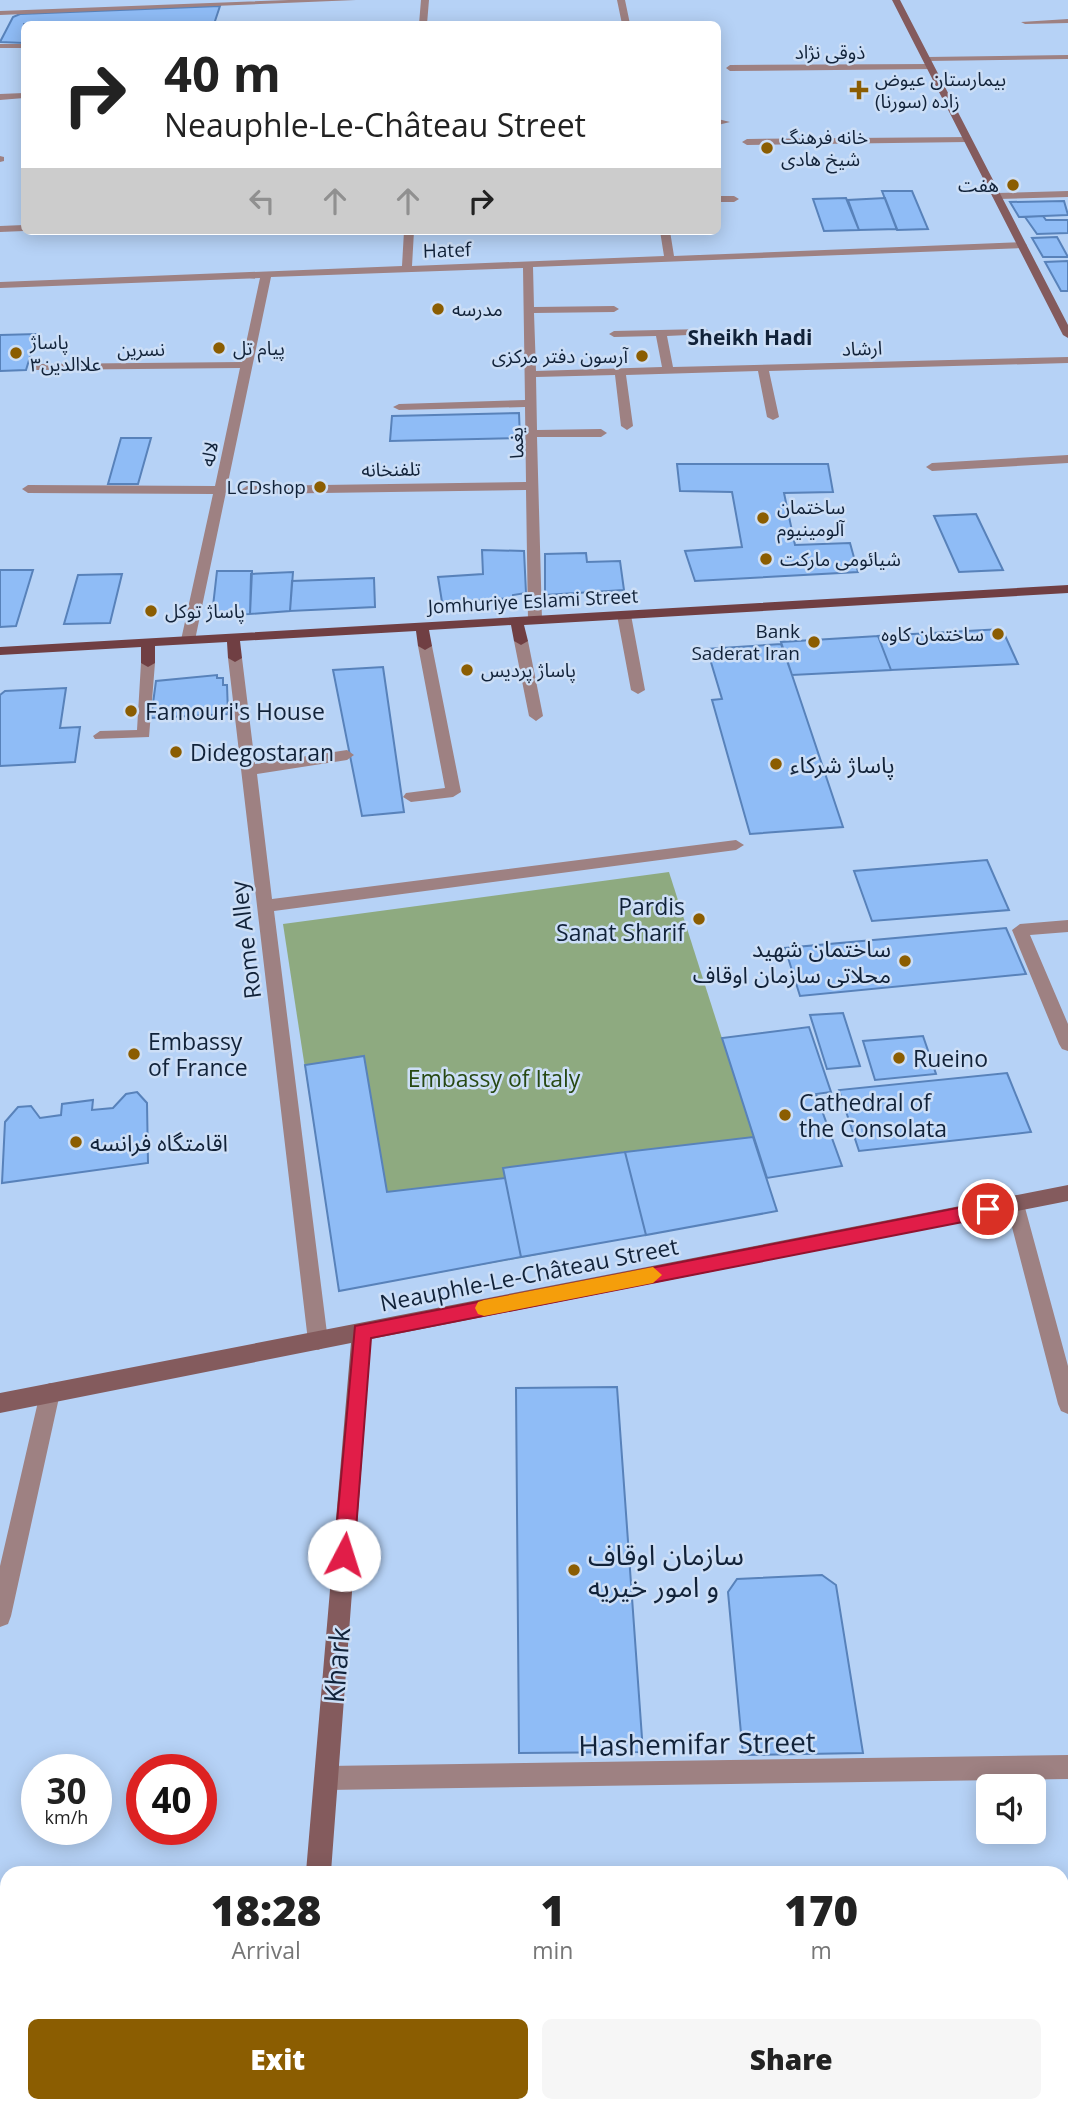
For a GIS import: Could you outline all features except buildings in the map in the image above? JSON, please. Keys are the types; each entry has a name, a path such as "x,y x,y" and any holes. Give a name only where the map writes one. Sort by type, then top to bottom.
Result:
{"main road":[{"name":"Jomhuriye Eslami Street","path":"0,651 1068,589"},
{"path":"517,621 522,641"},
{"path":"422,627 425,646"},
{"path":"233,638 235,658"},
{"path":"148,643 148,663"}],"street":[{"path":"0,13 352,0"},
{"path":"423,21 425,0"},
{"path":"621,0 624,21"},
{"path":"896,0 1068,335"},
{"path":"1025,22 1068,21"},
{"path":"0,46 21,46"},
{"name":"ذوقی نژاد","path":"730,68 1068,57"},
{"path":"0,97 21,96"},
{"path":"747,142 968,139"},
{"path":"997,196 1068,194"},
{"path":"721,199 733,199"},
{"path":"0,229 21,228"},
{"path":"407,269 409,235"},
{"path":"666,235 670,259"},
{"name":"Hatef","path":"0,285 1022,245"},
{"name":"یغما","path":"528,264 535,620"},
{"name":"لاله","path":"188,640 266,275"},
{"path":"529,310 614,309"},
{"path":"614,334 704,332"},
{"path":"662,333 668,371"},
{"name":"ارشاد","path":"531,374 1068,360"},
{"name":"نسرین","path":"36,367 247,365"},
{"path":"763,368 774,417"},
{"path":"620,372 627,426"},
{"path":"399,407 532,403"},
{"path":"533,434 601,433"},
{"path":"932,467 1068,459"},
{"name":"تلفنخانه","path":"247,490 534,486"},
{"path":"28,489 219,490"},
{"path":"624,615 638,690"},
{"path":"522,641 536,716"},
{"path":"411,797 453,792 425,646"},
{"name":"Rome Alley","path":"235,658 318,1341"},
{"path":"100,736 144,734 148,663"},
{"path":"249,770 347,755"},
{"path":"265,906 736,845"},
{"path":"1068,926 1020,930 1068,1044"},
{"name":"Neauphle-Le-Château Street","path":"0,1403 1068,1194"},
{"path":"1015,1204 1068,1404"},
{"name":"Khark","path":"320,1866 362,1332"},
{"path":"0,1616 50,1393"},
{"name":"Hashemifar Street","path":"327,1778 1068,1767"}],"green space":[{"name":"Embassy of Italy","path":"669,872 777,1211 339,1291 283,924"}],"slow traffic":[{"path":"484,1308 653,1275"}],"place":[{"name":"بیمارستان عیوض زاده (سورنا)","path":"859,90"},
{"name":"خانه فرهنگ شیخ هادی","path":"767,148"},
{"name":"هفت","path":"1013,185"},
{"name":"مدرسه","path":"438,309"},
{"name":"پیام تل","path":"219,348"},
{"name":"پاساژ علاالدین۳","path":"16,353"},
{"name":"آرسون دفتر مرکزی","path":"642,356"},
{"name":"LCDshop","path":"320,487"},
{"name":"ساختمان آلومینیوم","path":"763,518"},
{"name":"شیائومی مارکت","path":"766,559"},
{"name":"پاساژ توکل","path":"151,611"},
{"name":"ساختمان کاوه","path":"998,634"},
{"name":"Bank Saderat Iran","path":"814,642"},
{"name":"پاساژ پردیس","path":"467,670"},
{"name":"Famouri's House","path":"131,711"},
{"name":"Didegostaran","path":"176,752"},
{"name":"پاساژ شرکاء","path":"776,764"},
{"name":"Pardis Sanat Sharif","path":"699,919"},
{"name":"ساختمان شهید محلاتی سازمان اوقاف","path":"905,961"},
{"name":"Embassy of France","path":"134,1054"},
{"name":"Rueino","path":"899,1058"},
{"name":"Cathedral of the Consolata","path":"785,1115"},
{"name":"اقامتگاه فرانسه","path":"76,1142"},
{"name":"سازمان اوقاف و امور خيريه","path":"574,1570"}],"district":[{"name":"Sheikh Hadi","path":"750,337"}],"route":[{"path":"344,1555 362,1332 988,1209"}]}
